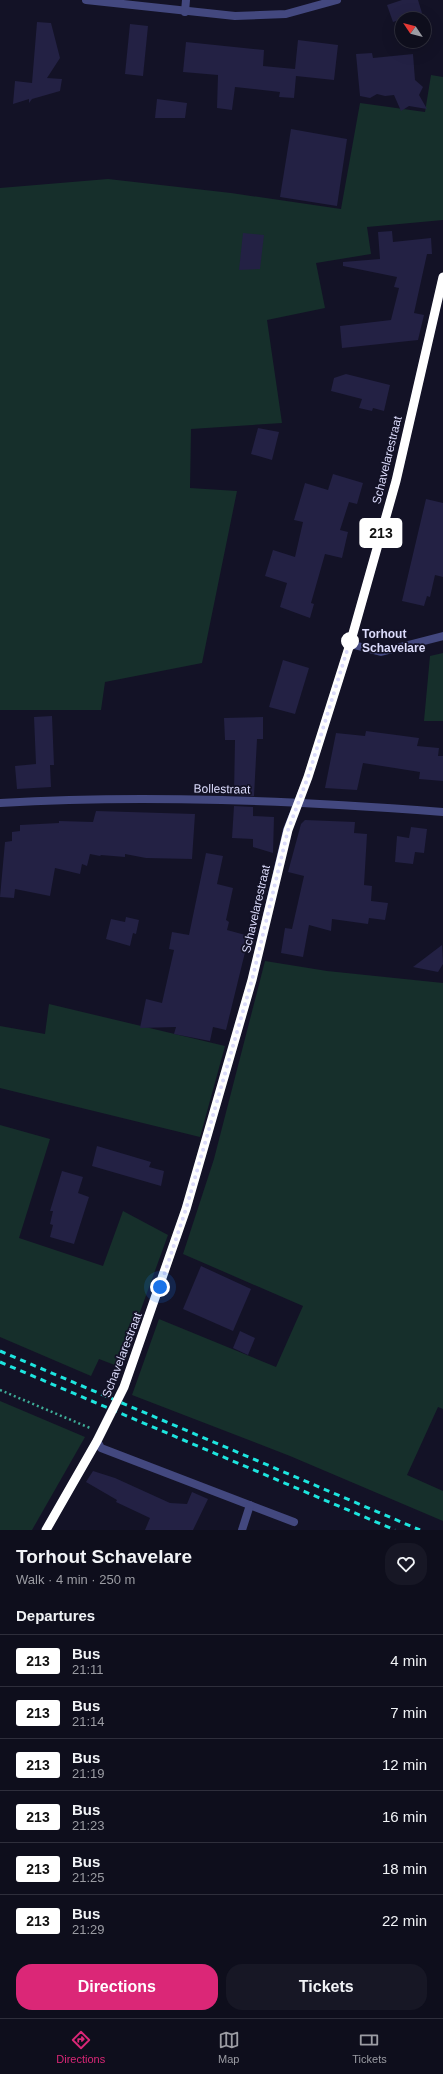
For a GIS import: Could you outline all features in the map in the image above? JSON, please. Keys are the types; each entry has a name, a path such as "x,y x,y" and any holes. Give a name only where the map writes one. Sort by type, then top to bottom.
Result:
{"street":[{"path":"86,0 185,12 235,16 286,14 337,0"},
{"path":"185,12 186,0"},
{"name":"Schavelarestraat","path":"46,1530 97,1441 124,1387 186,1209 252,980 288,830 308,777 350,644 396,481 443,277"},
{"path":"350,644 381,652 443,636"},
{"name":"Bollestraat","path":"0,804 75,799 297,803 443,812"},
{"path":"97,1441 101,1448 294,1522"},
{"path":"242,1530 250,1505"}],"path":[{"path":"0,1390 92,1429 97,1441"}],"green space":[{"path":"431,75 443,77 443,220 367,227 371,254 316,263 325,308 267,320 282,423 191,429 190,488 237,491 202,663 105,682 101,710 0,710 0,188 108,179 231,193 341,209 360,103 425,112"},
{"path":"443,653 443,721 424,721 430,656"},
{"path":"265,961 327,971 443,983 443,1409 438,1407 407,1475 443,1491 443,1521 290,1456 132,1395 159,1319 276,1367 303,1306 183,1254 214,1159"},
{"path":"49,1004 225,1046 200,1137 0,1088 0,1026 45,1034"},
{"path":"0,1125 50,1139 19,1238 103,1266 123,1211 168,1235 120,1367 99,1359 91,1376 0,1337"},
{"path":"0,1401 85,1437 32,1530 0,1530"}],"building":[{"path":"402,0 418,0 422,12 395,12 395,21 393,22 387,5"},
{"path":"37,22 51,23 60,58 47,78 62,79 60,91 32,99 29,103 29,99 13,104 15,81 32,83"},
{"path":"130,24 148,26 143,76 125,74"},
{"path":"298,40 338,45 334,80 296,76 294,98 279,97 280,92 235,87 232,110 217,108 218,75 183,72 186,42 264,50 263,66 295,69"},
{"path":"372,53 373,58 413,54 415,80 423,87 419,95 427,109 409,106 401,111 394,95 385,96 377,94 370,98 360,96 356,54"},
{"path":"157,99 187,103 185,118 155,118"},
{"path":"291,129 347,139 337,206 280,197"},
{"path":"392,231 393,242 431,238 432,254 427,254 414,313 424,315 418,340 342,348 340,326 391,320 399,288 394,287 397,277 343,266 343,262 380,259 378,232"},
{"path":"243,233 264,235 260,269 239,270"},
{"path":"346,374 390,385 384,411 373,408 372,411 359,408 362,399 331,391 334,378"},
{"path":"258,428 279,432 272,460 251,454"},
{"path":"333,474 363,483 357,504 349,502 340,530 348,532 342,558 325,554 311,603 314,604 310,618 280,607 287,583 265,576 273,550 295,557 303,522 294,520 305,483 328,490"},
{"path":"426,499 443,503 443,577 435,575 430,597 427,596 424,606 402,601"},
{"path":"283,660 309,668 295,714 269,707"},
{"path":"52,716 54,765 50,765 51,787 17,789 15,766 36,764 34,717"},
{"path":"263,717 263,739 257,739 254,796 234,795 235,740 225,740 224,718"},
{"path":"366,731 419,738 417,746 439,748 438,756 443,756 443,781 419,779 420,772 363,763 357,790 325,788 336,733 365,736"},
{"path":"234,806 253,807 253,816 274,817 273,853 253,847 253,839 232,838"},
{"path":"96,811 195,814 192,859 146,858 125,854 125,857 90,854 87,866 82,864 80,874 55,868 50,896 15,889 14,898 0,897 5,842 12,841 12,832 20,831 20,825 59,823 59,821 93,822"},
{"path":"305,820 355,822 354,833 367,834 364,885 372,886 371,901 388,903 385,920 369,918 368,924 332,919 331,931 309,925 303,957 281,953 285,928 292,929 304,876 288,872 301,824"},
{"path":"411,827 427,829 424,853 415,852 413,864 395,862 397,836 409,838"},
{"path":"206,853 223,856 217,884 233,888 226,920 229,922 227,930 249,936 226,1030 213,1027 210,1041 174,1034 176,1027 140,1028 146,999 162,1003 174,950 169,949 172,932 189,935"},
{"path":"126,917 139,920 136,934 133,933 130,946 106,939 111,919 125,922"},
{"path":"442,945 443,964 438,972 413,967"},
{"path":"97,1146 151,1162 149,1167 164,1171 161,1186 92,1166"},
{"path":"62,1171 83,1177 78,1193 89,1197 74,1244 50,1237 53,1225 50,1224 53,1211 50,1211"},
{"path":"201,1266 251,1289 233,1331 183,1309"},
{"path":"240,1331 255,1338 248,1355 233,1348"},
{"path":"93,1471 115,1478 170,1503 187,1504 192,1492 208,1499 193,1530 145,1530 150,1518 116,1502 117,1500 86,1482"}],"railway":[{"path":"0,1351 420,1530"},
{"path":"0,1362 395,1530"}],"bus line":[{"name":"213","path":"46,1530 97,1441 124,1387 186,1209 252,980 288,830 308,777 350,644 396,481 443,277"}],"place":[{"name":"Torhout Schavelare","path":"350,641"}],"route":[{"path":"160,1287 186,1209 252,980 288,830 308,777 350,641"}]}
